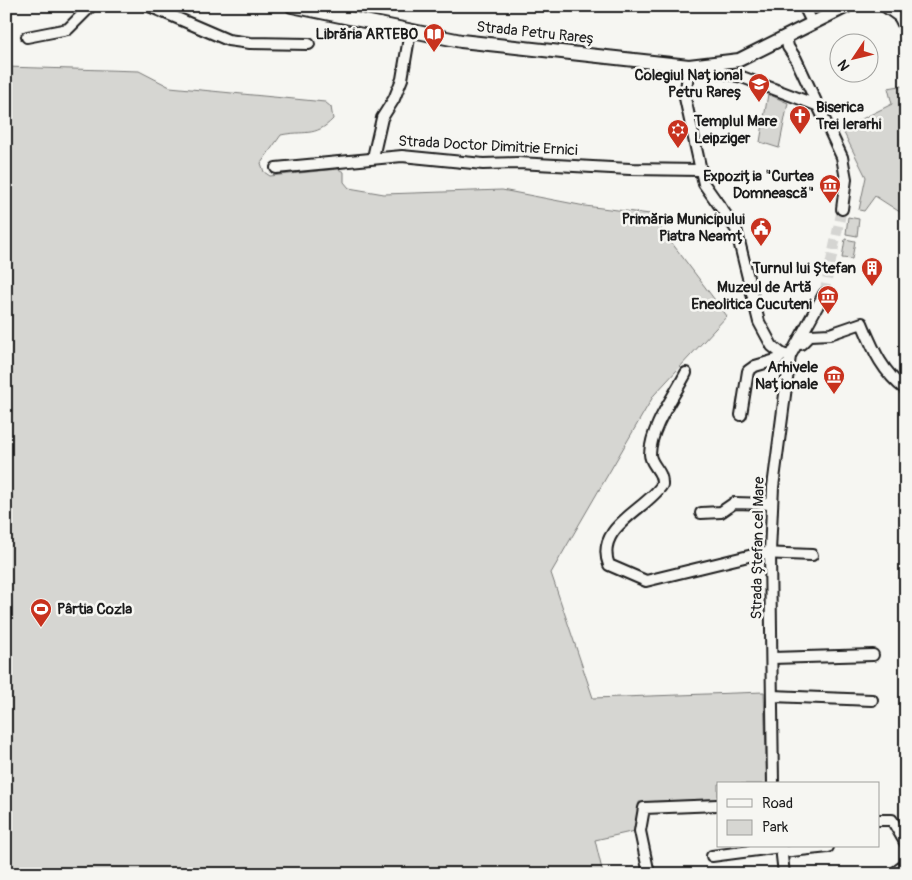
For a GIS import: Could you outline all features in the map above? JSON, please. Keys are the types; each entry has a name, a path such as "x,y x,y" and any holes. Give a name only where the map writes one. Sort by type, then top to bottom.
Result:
{"main road":[{"name":"Strada Petru Rareș","path":"292,6 461,42 689,66 739,60 790,38 847,6"},
{"name":"Strada Petru Rareș","path":"790,38 794,27 836,6"},
{"path":"886,6 902,18"}],"street":[{"path":"27,37 68,29 91,6"},
{"path":"149,6 228,40 250,43 310,44"},
{"path":"804,6 810,18"},
{"path":"374,152 382,118 394,99 402,79 410,32"},
{"path":"790,38 796,59"},
{"path":"790,38 796,59 842,158 846,179 842,209"},
{"path":"689,66 685,98 700,170 708,193 736,229 759,322 768,340 788,354"},
{"name":"Strada Petru Rareș","path":"689,66 742,77 819,106"},
{"name":"Strada Doctor Dimitrie Ernici","path":"276,168 402,156 482,164 518,163 630,169 700,170"},
{"name":"Strada Ștefan cel Mare","path":"773,782 770,552 772,504 788,354 824,294"},
{"path":"741,415 748,370 788,354 810,335 830,334 862,323 883,368 892,380 906,390"},
{"path":"686,373 659,425 652,445 650,456 662,477 662,485 618,524 607,548 606,558 609,565 646,581 770,552 812,555"},
{"path":"701,514 721,512 734,503 772,504"},
{"path":"772,658 874,655"},
{"path":"772,696 872,700"},
{"path":"649,874 640,831 644,808 717,805"},
{"path":"880,820 892,820 906,844"},
{"path":"712,856 781,848 784,874"},
{"path":"893,874 906,864"}],"green space":[{"path":"6,67 139,71 170,87 325,102 331,107 333,119 321,129 315,131 281,135 261,163 264,172 270,176 338,169 344,172 344,182 349,188 384,194 502,190 585,206 650,214 727,316 654,395 551,573 593,698 764,692 767,782 717,782 717,799 639,802 635,831 595,840 603,874 6,874"},
{"path":"906,87 906,216 875,196 864,211 859,210 866,177 842,129 892,104 888,88"},
{"path":"768,94 788,103 779,148 760,142"},
{"path":"848,217 859,219 857,236 846,234"},
{"path":"845,239 855,241 852,259 842,258"}],"tunnel":[{"path":"824,294 842,209"}],"place":[{"name":"Librăria ARTEBO","path":"434,53"},
{"name":"Colegiul Național Petru Rareș","path":"759,103"},
{"name":"Biserica Trei Ierarhi","path":"800,135"},
{"name":"Templul Mare Leipziger","path":"678,149"},
{"name":"Expoziția \"Curtea Domnească\"","path":"830,204"},
{"name":"Primăria Municipului Piatra Neamț","path":"761,247"},
{"name":"Turnul lui Ștefan","path":"872,287"},
{"name":"Muzeul de Artă Eneolitica Cucuteni","path":"828,315"},
{"name":"Arhivele Naționale","path":"834,395"},
{"name":"Pârtia Cozla","path":"41,628"}]}
